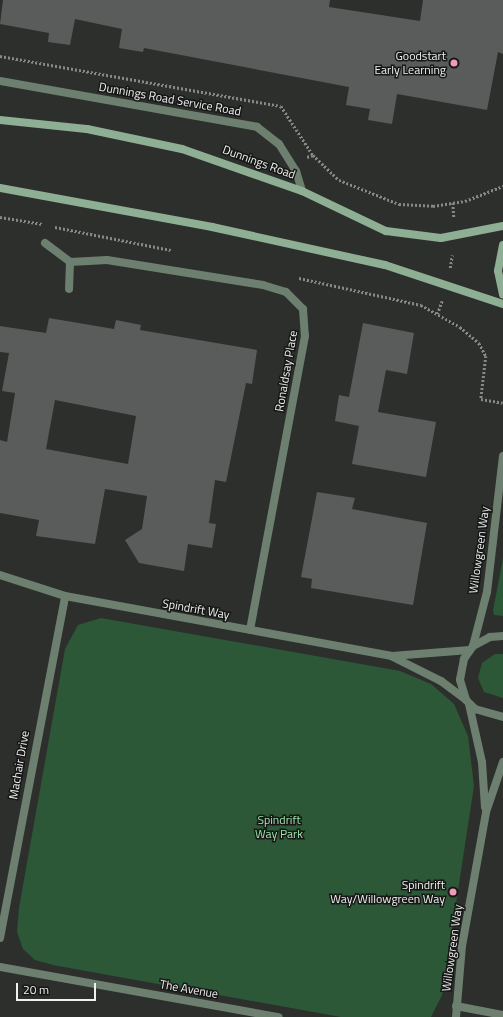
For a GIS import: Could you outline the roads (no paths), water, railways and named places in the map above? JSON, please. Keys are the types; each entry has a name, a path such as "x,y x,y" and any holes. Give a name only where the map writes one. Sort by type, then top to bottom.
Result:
{"main road":[{"name":"Dunnings Road","path":"0,120 132,137 239,167 302,191 386,231 415,237 454,237 503,226"},
{"path":"0,188 313,249 385,265 503,304"},
{"path":"503,245 498,271 503,294"}],"street":[{"name":"Dunnings Road Service Road","path":"0,81 257,127 272,136 291,162 302,191"},
{"path":"45,243 70,262 69,289"},
{"name":"Ronaldsay Place","path":"70,262 107,260 264,285 286,292 303,309 306,336 250,630"},
{"name":"Willowgreen Way","path":"486,812 482,762 468,701 460,674 471,648 487,592 503,456"},
{"name":"Spindrift Way","path":"0,575 65,596 391,656 441,681 483,714 503,717"},
{"name":"Machair Drive","path":"0,938 65,596"},
{"path":"471,648 490,637 503,636"},
{"name":"Spindrift Way","path":"391,656 471,648"},
{"name":"Willowgreen Way","path":"456,1017 456,1006 486,812 503,762"},
{"name":"The Avenue","path":"0,967 279,1017"},
{"path":"456,1006 503,1015"}],"place":[{"name":"Goodstart Early Learning","path":"454,63"},
{"name":"Spindrift Way/Willowgreen Way","path":"453,892"}],"park label":[{"name":"Spindrift Way Park","path":"279,827"}]}
